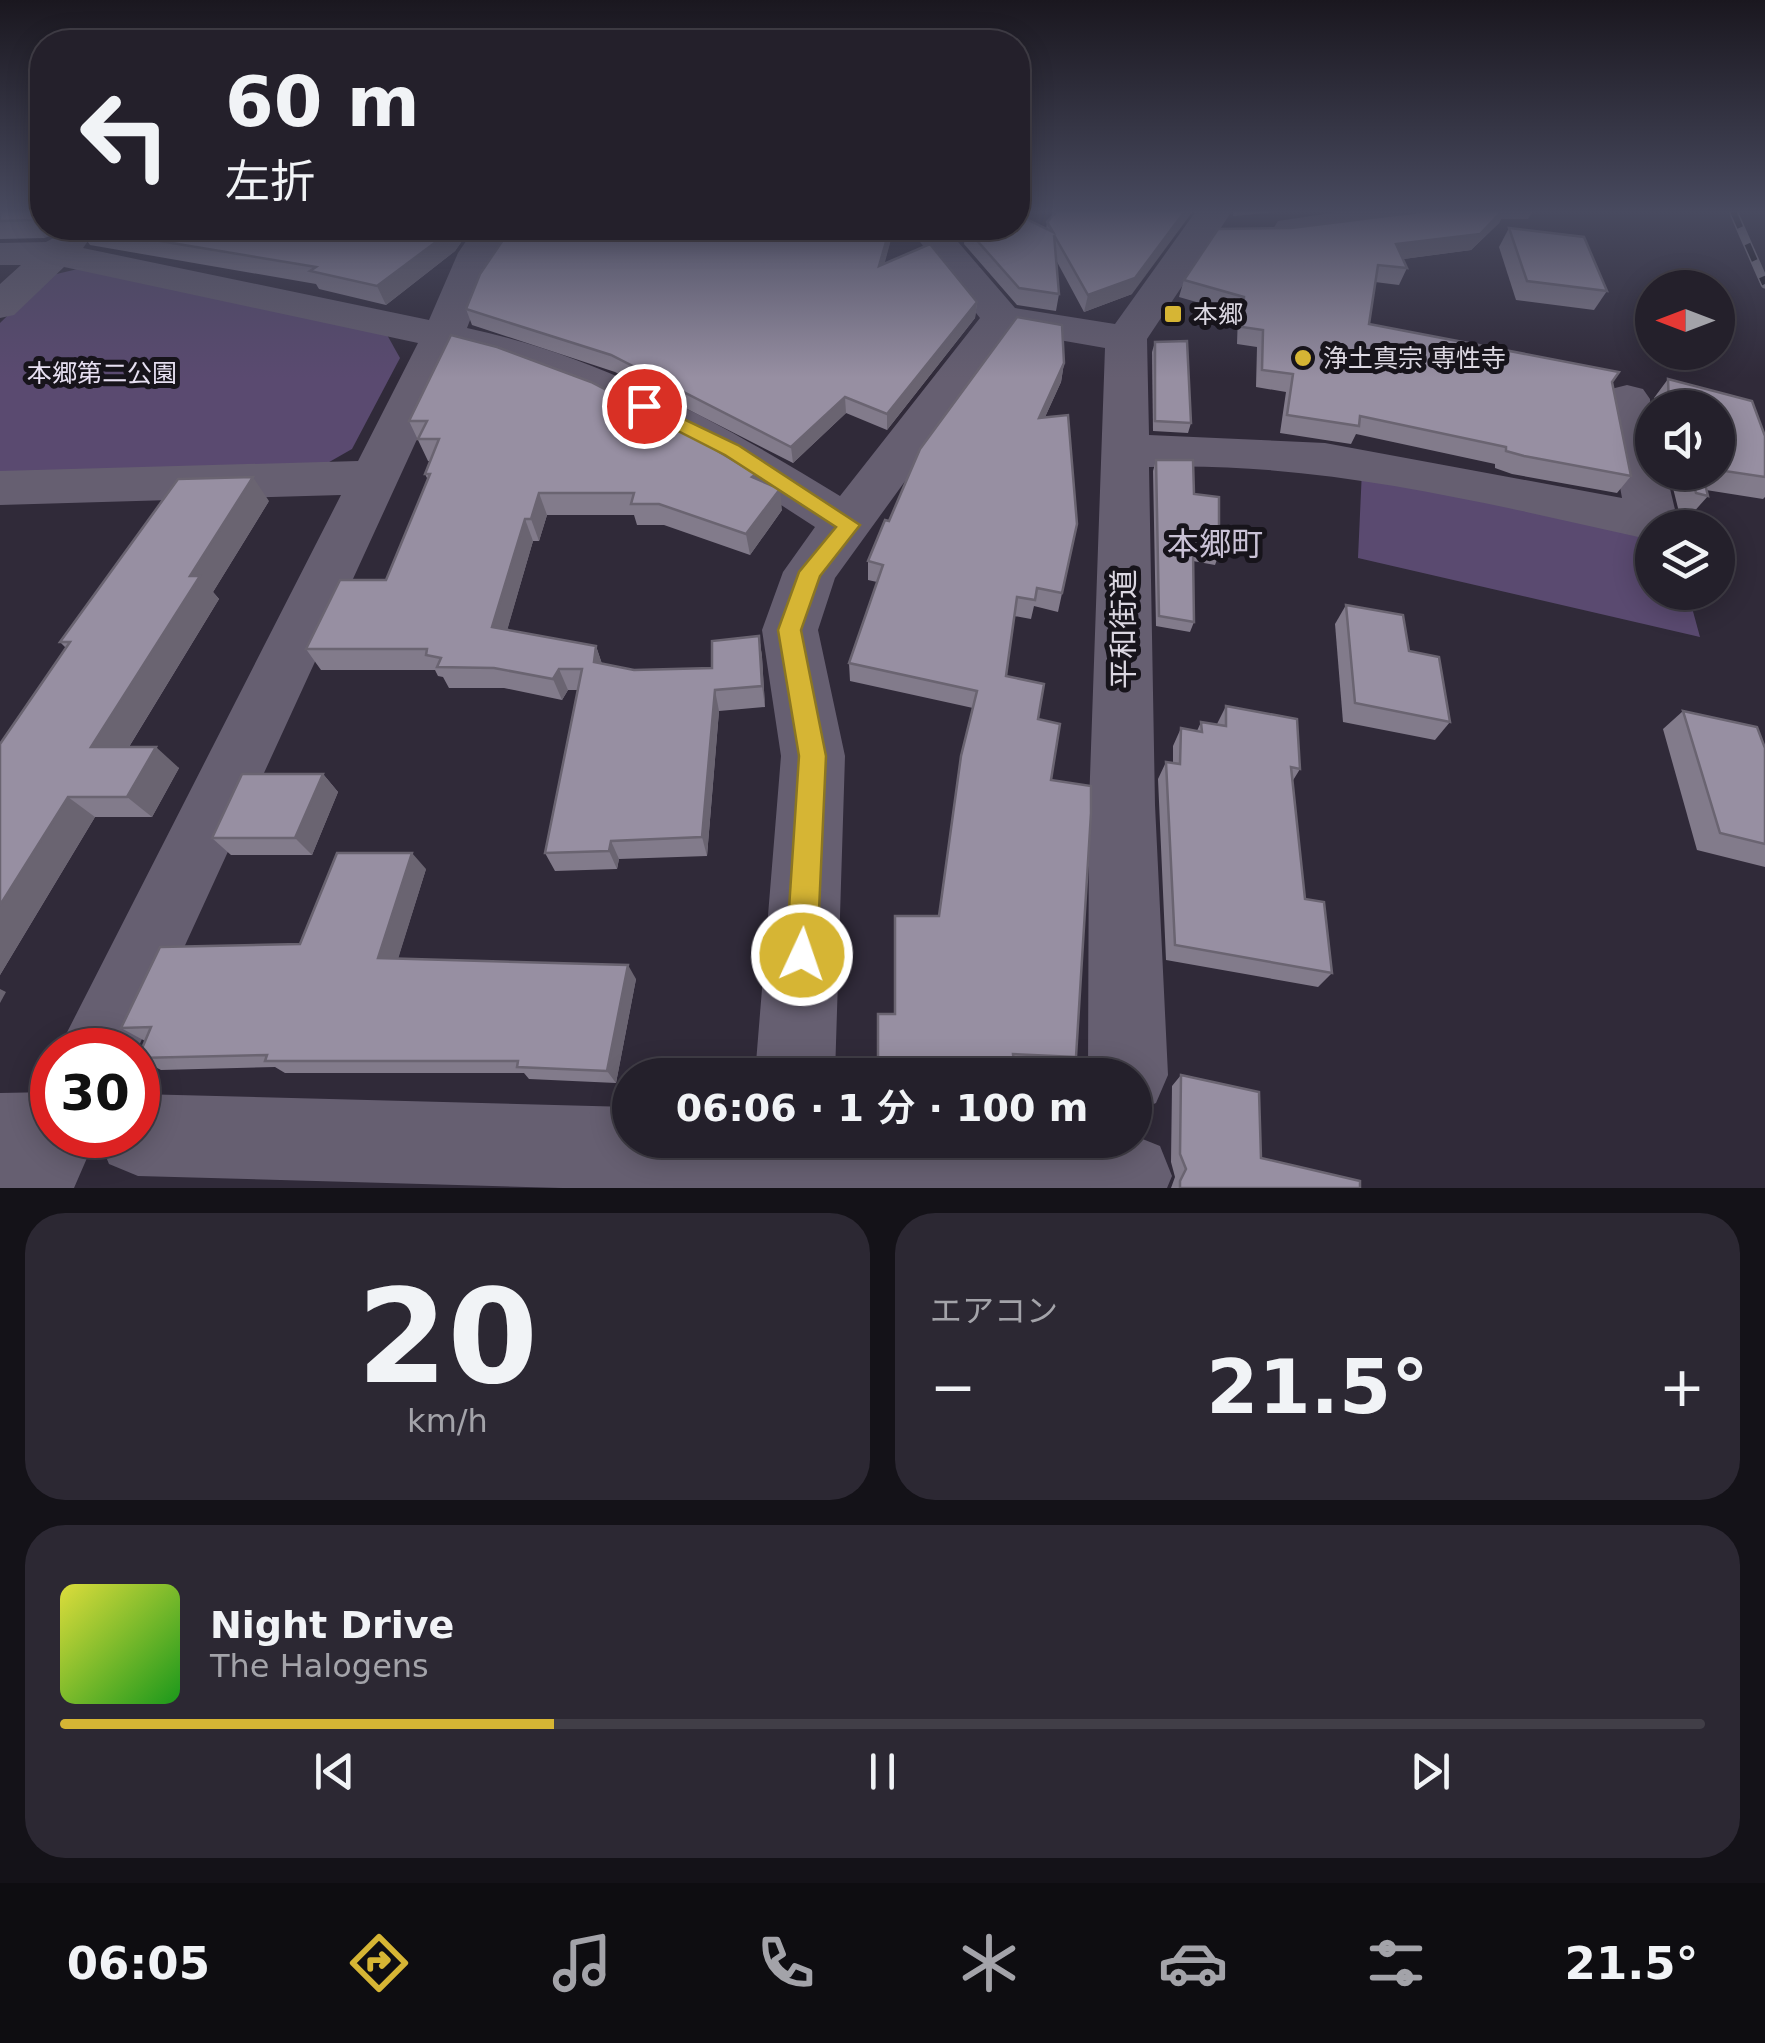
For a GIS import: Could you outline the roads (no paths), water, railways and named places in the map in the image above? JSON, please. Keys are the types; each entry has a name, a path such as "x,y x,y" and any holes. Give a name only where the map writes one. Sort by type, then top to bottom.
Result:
{"street":[{"path":"0,306 40,266"},
{"path":"117,266 504,349 586,377 732,450 849,525"},
{"path":"108,1028 443,336 471,266"},
{"path":"959,266 1002,318 1126,338 1176,266"},
{"path":"796,1058 812,756 790,630 810,572 1002,318"},
{"name":"平和街道","path":"1126,338 1122,805 1128,1058"},
{"path":"1125,452 1214,448 1363,461 1652,522 1627,399"},
{"path":"0,488 375,477"},
{"path":"160,1135 612,1126"},
{"path":"0,1134 30,1134"},
{"path":"30,1188 43,1158"},
{"path":"1055,1158 1130,1168"}],"railway":[{"path":"1757,266 1765,284"}],"place":[{"name":"本郷","path":"1173,314"},
{"name":"浄土真宗 専性寺","path":"1303,358"}],"district":[{"name":"本郷町","path":"1215,544"}],"park label":[{"name":"本郷第二公園","path":"102,373"}]}
